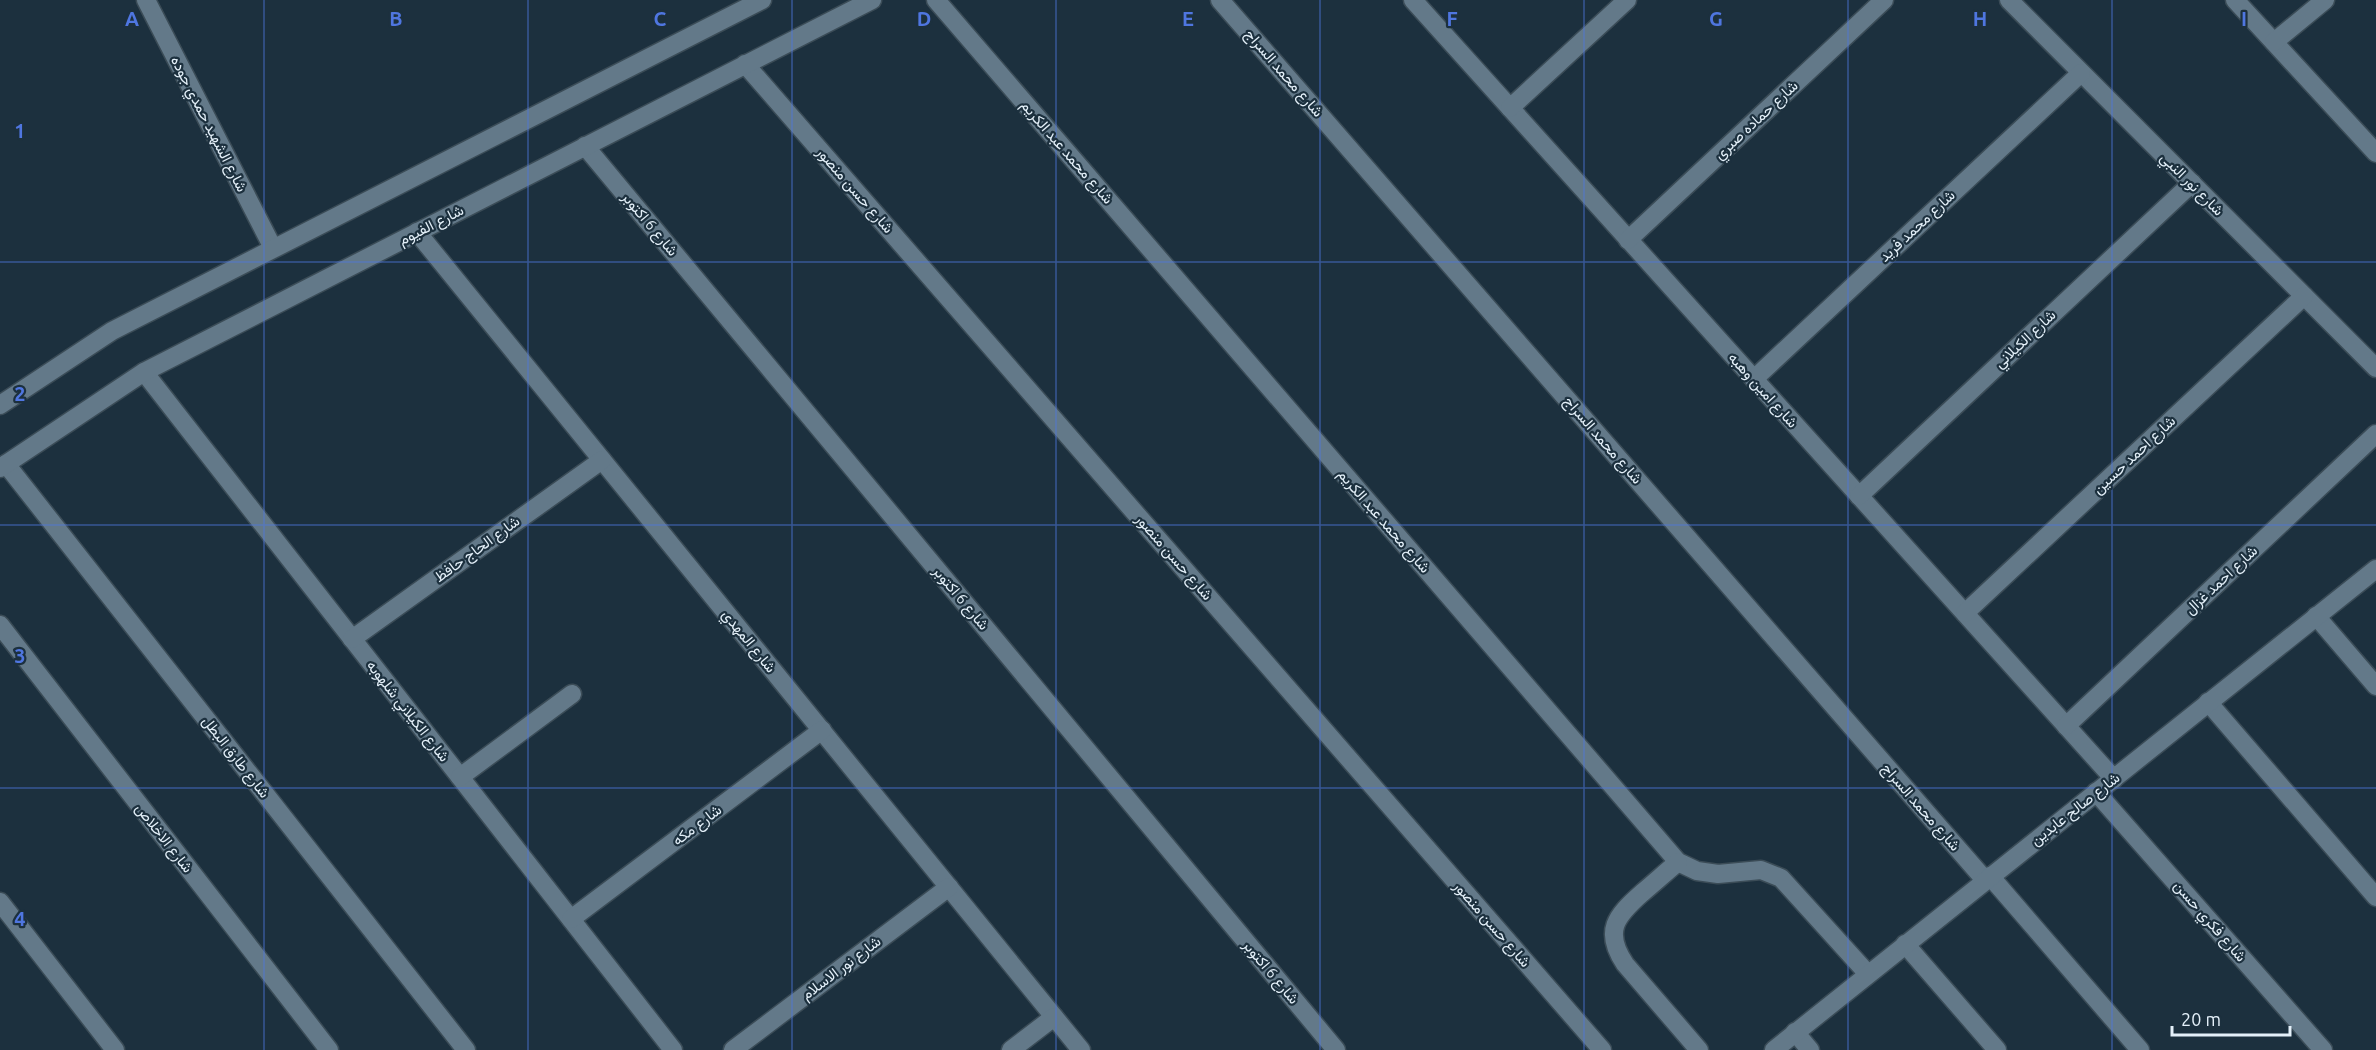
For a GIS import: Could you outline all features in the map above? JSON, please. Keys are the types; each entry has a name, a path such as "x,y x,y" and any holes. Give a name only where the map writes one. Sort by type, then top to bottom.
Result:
{"street":[{"name":"شارع الشهيد حمدي جوده","path":"146,0 273,248"},
{"path":"0,405 112,331 762,0"},
{"name":"شارع الفيوم","path":"3,466 144,372 872,0"},
{"name":"شارع محمد عبد الكريم","path":"936,0 1678,862 1697,871 1718,874 1761,870 1781,878 1868,974"},
{"name":"شارع محمد السراج","path":"1220,0 2140,1050"},
{"name":"شارع امين وهبه","path":"1413,0 2114,779"},
{"path":"1510,108 1627,0"},
{"name":"شارع حماده صبري","path":"1628,240 1884,0"},
{"name":"شارع نور النبي","path":"2009,0 2376,368"},
{"path":"2235,0 2376,153"},
{"path":"2274,42 2325,0"},
{"name":"شارع حسن منصور","path":"745,64 1602,1050"},
{"name":"شارع محمد فريد","path":"1754,379 2081,73"},
{"name":"شارع 6 اكتوبر","path":"585,146 1336,1050"},
{"name":"شارع الكيلاني","path":"1859,496 2192,183"},
{"name":"شارع المهدي","path":"417,232 1081,1050"},
{"name":"شارع احمد حسين","path":"1965,613 2304,296"},
{"name":"شارع الكيلاني شلهوبه","path":"144,372 673,1050"},
{"name":"شارع احمد غزال","path":"2066,726 2376,434"},
{"name":"شارع الحاج حافظ","path":"352,639 602,460"},
{"name":"شارع طارق البطل","path":"3,466 466,1050"},
{"name":"شارع صالح عابدين","path":"1774,1050 2376,569"},
{"path":"2316,616 2376,686"},
{"name":"شارع الاخلاص","path":"0,625 329,1050"},
{"path":"460,777 572,694"},
{"path":"2208,702 2376,897"},
{"name":"شارع مكه","path":"571,920 822,730"},
{"name":"شارع فكري حسن","path":"2097,792 2323,1050"},
{"path":"1678,862 1626,907 1616,920 1613,935 1616,950 1625,963 1699,1050"},
{"name":"شارع نور الاسلام","path":"734,1050 949,887"},
{"path":"0,902 115,1050"},
{"path":"1905,944 1997,1050"},
{"path":"1011,1050 1054,1017"},
{"path":"1795,1032 1810,1050"}]}
